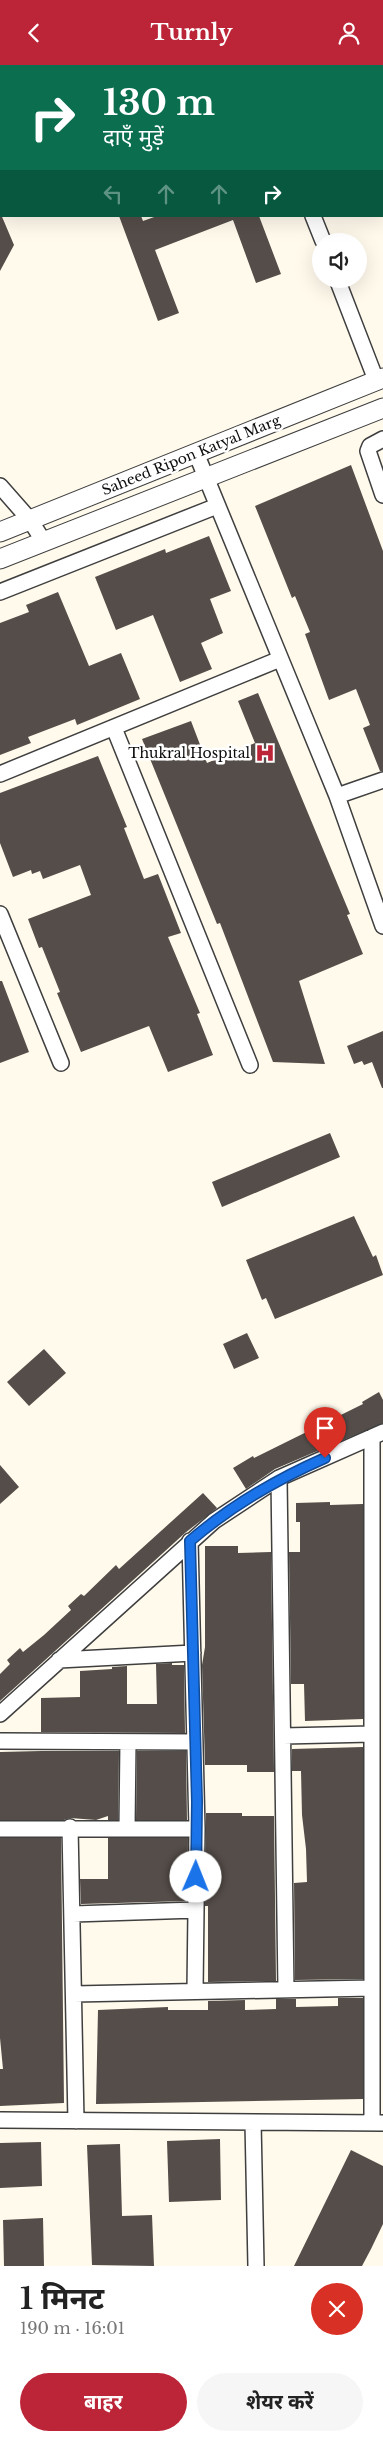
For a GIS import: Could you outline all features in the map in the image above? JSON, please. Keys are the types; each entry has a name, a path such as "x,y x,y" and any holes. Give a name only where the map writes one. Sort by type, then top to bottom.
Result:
{"street":[{"path":"313,217 320,233"},
{"path":"341,288 380,379"},
{"name":"Saheed Ripon Katyal Marg","path":"0,532 380,379"},
{"name":"Saheed Ripon Katyal Marg","path":"0,559 206,479 383,407"},
{"path":"383,439 370,446 368,451 383,495"},
{"path":"196,453 337,796 383,926"},
{"path":"0,486 30,520 44,542"},
{"path":"0,592 217,506"},
{"path":"0,775 280,659"},
{"path":"114,728 250,1065"},
{"path":"337,796 383,780"},
{"path":"0,914 61,1063"},
{"path":"0,1714 214,1521 279,1479 377,1435 372,1734 372,1988 378,2123 0,2121"},
{"path":"279,1479 286,1989"},
{"path":"190,1541 197,1829 195,1991"},
{"path":"59,1660 193,1653"},
{"path":"283,1736 372,1734"},
{"path":"0,1741 195,1742"},
{"path":"127,1828 128,1742"},
{"path":"0,1829 70,1827 197,1829"},
{"path":"70,1827 76,2121"},
{"path":"73,1914 196,1910"},
{"path":"74,1995 372,1988"},
{"path":"253,2122 256,2266"}],"building":[{"path":"0,217 2,217 14,245 0,271"},
{"path":"119,217 141,217 143,221 154,217 259,217 281,274 256,283 233,220 155,250 179,313 158,321"},
{"path":"351,465 383,551 383,771 380,771 363,728 370,725 356,689 329,700 305,634 310,632 295,596 292,598 255,506"},
{"path":"209,536 231,591 210,599 223,633 201,643 212,669 180,682 153,615 116,630 95,577 165,549 166,553"},
{"path":"58,592 89,666 121,653 140,699 77,725 75,719 28,737 31,743 0,755 0,623 29,612 26,605"},
{"path":"258,693 350,914 347,915 363,954 299,981 325,1064 273,1062 220,923 217,924 142,739 191,721 207,763 255,743 238,701"},
{"path":"98,756 127,827 124,828 144,879 158,874 181,933 168,937 200,1013 197,1014 213,1055 168,1072 149,1026 81,1052 57,993 60,992 42,947 39,948 28,919 91,895 80,865 43,879 40,871 32,874 31,870 13,877 0,843 0,793"},
{"path":"0,981 2,981 29,1052 0,1063"},
{"path":"383,1031 382,1088 372,1062 364,1065 362,1061 354,1064 347,1046"},
{"path":"330,1133 340,1157 222,1207 212,1182"},
{"path":"354,1216 373,1257 376,1255 383,1275 275,1319 266,1298 262,1300 246,1260"},
{"path":"247,1333 259,1358 234,1369 223,1344"},
{"path":"44,1349 66,1373 29,1406 7,1382"},
{"path":"379,1392 383,1400 383,1423 275,1469 246,1489 233,1468 253,1456 254,1458 363,1404 362,1402"},
{"path":"0,1465 19,1487 0,1504"},
{"path":"203,1493 217,1508 185,1533 0,1701 0,1674 10,1664 7,1660 20,1648 23,1652 44,1635 71,1610 68,1606 81,1594 84,1596 116,1565 119,1569"},
{"path":"330,1502 330,1505 363,1504 363,1719 305,1721 304,1684 291,1684 289,1552 300,1552 300,1522 296,1522 296,1503"},
{"path":"205,1546 238,1546 238,1553 271,1552 274,1772 247,1772 247,1765 205,1765 202,1665 205,1647"},
{"path":"172,1663 172,1665 184,1665 185,1733 41,1732 41,1698 80,1697 80,1671 127,1666 127,1704 157,1704 156,1664"},
{"path":"363,1747 363,1979 295,1980 294,1883 307,1882 301,1771 292,1771 292,1749"},
{"path":"119,1751 118,1820 108,1820 108,1816 96,1820 70,1818 64,1820 0,1820 0,1752"},
{"path":"137,1751 186,1751 187,1820 136,1820"},
{"path":"206,1813 242,1813 242,1816 274,1816 276,1981 208,1982 208,1906 205,1906"},
{"path":"0,1838 61,1838 64,2103 0,2106 0,2069 3,2069 0,2038"},
{"path":"108,1838 188,1838 187,1901 81,1904 80,1879 108,1879"},
{"path":"338,1998 363,1998 363,2099 96,2104 98,2010 168,2007 168,2010 208,2010 208,2001 245,2000 245,2010 276,2009 276,1999 296,1999 296,2007 338,2006"},
{"path":"220,2139 221,2200 169,2202 167,2141"},
{"path":"41,2142 42,2186 0,2188 0,2143"},
{"path":"120,2144 122,2216 152,2215 154,2266 92,2265 87,2145"},
{"path":"351,2150 383,2166 383,2224 371,2249 362,2266 294,2266"},
{"path":"43,2218 44,2266 4,2266 3,2220"}],"place":[{"name":"Thukral Hospital","path":"265,753"}],"route":[{"path":"196,1877 197,1802 190,1541 214,1521 279,1479 325,1458"}]}
